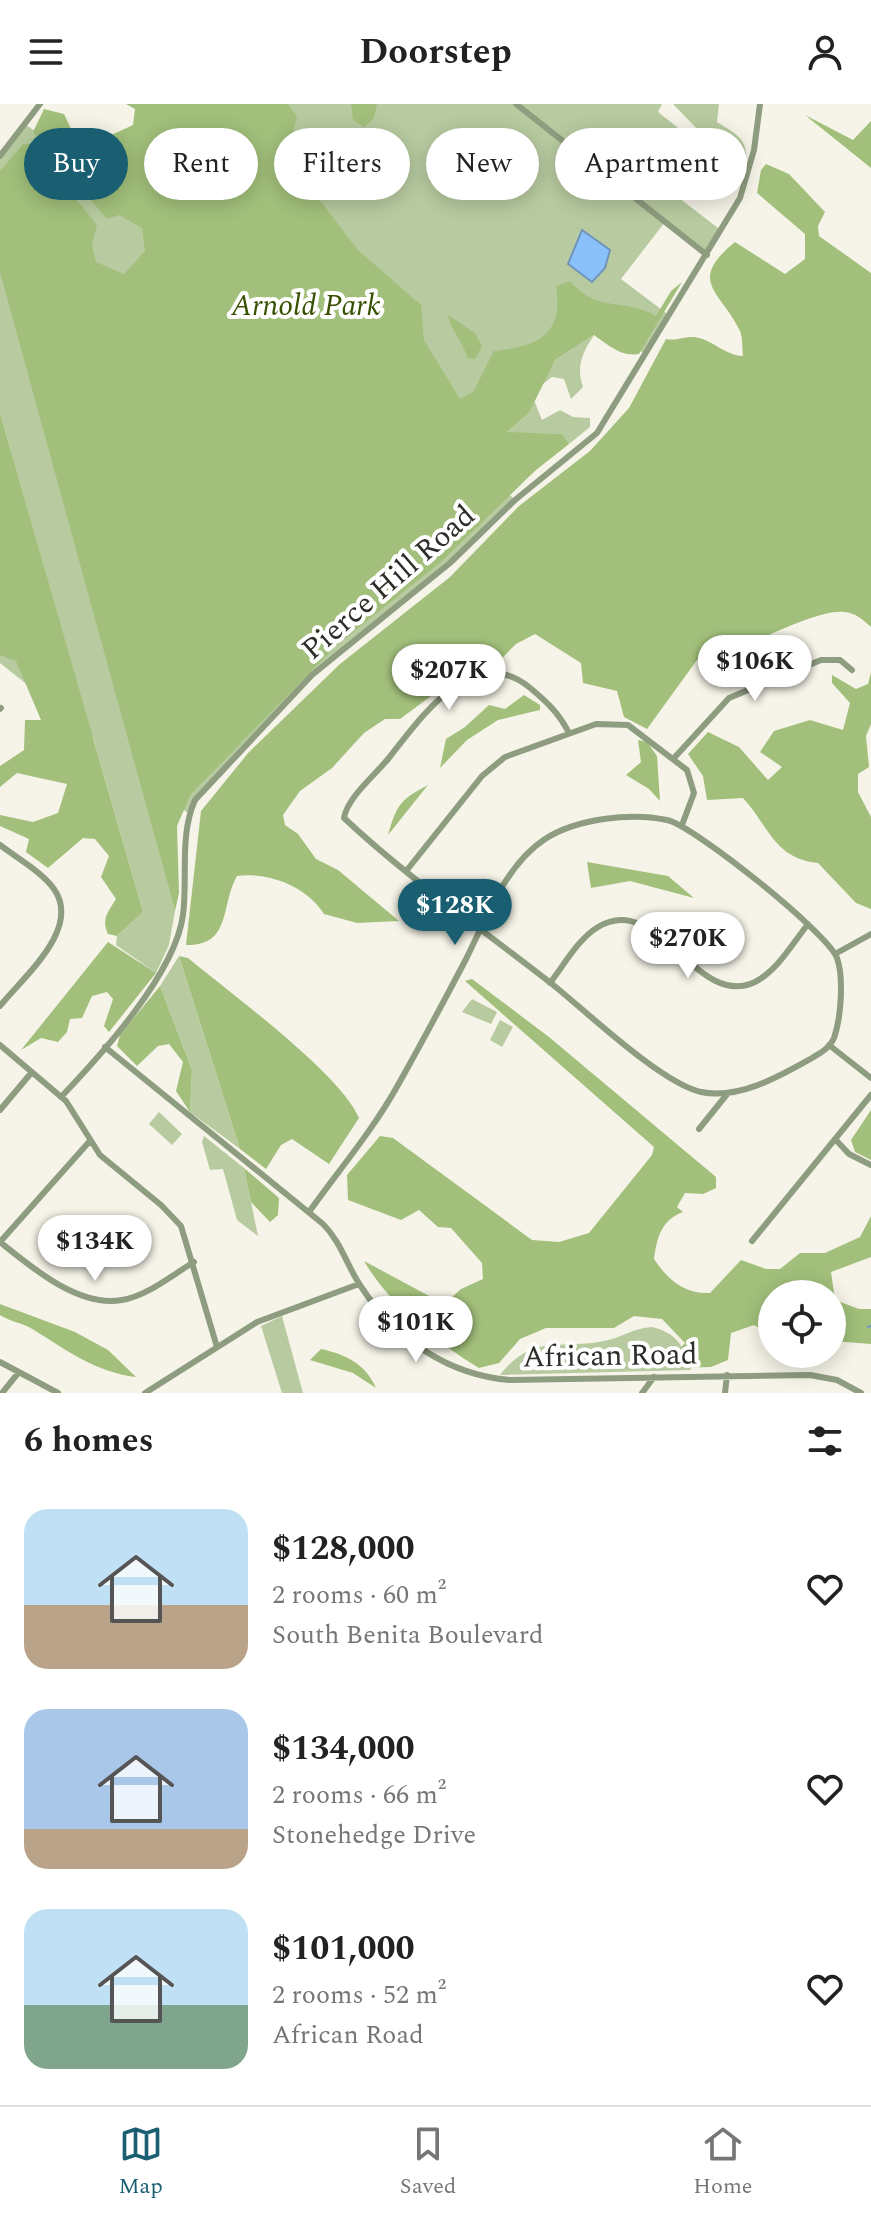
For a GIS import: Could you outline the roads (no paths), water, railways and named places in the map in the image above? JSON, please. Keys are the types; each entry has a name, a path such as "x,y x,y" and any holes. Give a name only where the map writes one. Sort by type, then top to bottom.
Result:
{"street":[{"path":"0,156 40,104"},
{"path":"516,104 707,255"},
{"name":"Pierce Hill Road","path":"61,1097 105,1047 153,984 172,953 183,915 186,824 195,800 312,675 450,563 515,500 597,433 707,255 743,190 760,104"},
{"path":"674,758 729,698 821,660 840,660 852,670"},
{"path":"309,1212 384,1109 481,929 515,867 549,836 585,823 649,818 682,825 808,924 835,954 840,972 838,1007 829,1045 808,1060 758,1084 728,1093 702,1092 676,1082 481,929 346,820 344,814 354,800 419,721 447,693 478,674 499,672 519,679 556,710 569,733"},
{"path":"407,870 482,776 505,757 596,724 619,723 646,736 687,770 693,784 691,804 682,825"},
{"path":"0,845 51,885 62,911 55,938 0,1006"},
{"path":"550,983 588,935 598,926 616,921 642,925 718,982 746,985 767,974 808,924"},
{"path":"835,954 871,934"},
{"path":"0,1045 74,1111 89,1142 116,1170 171,1214 186,1236 217,1347"},
{"path":"829,1045 871,1078"},
{"name":"African Road","path":"105,1047 333,1234 359,1284 374,1305 417,1345 451,1367 475,1376 511,1380 727,1375 822,1377 837,1380 861,1393"},
{"path":"0,1110 32,1072"},
{"path":"699,1129 728,1093"},
{"path":"752,1241 871,1095"},
{"path":"835,1139 849,1154 871,1165"},
{"path":"89,1142 0,1242 63,1285 91,1298 108,1301 135,1296 194,1262"},
{"path":"145,1393 272,1315 359,1284"},
{"path":"0,1362 58,1393"},
{"path":"2,1393 19,1372"},
{"path":"725,1393 727,1375"},
{"path":"642,1393 654,1377"}],"water":[{"path":"582,230 610,250 605,268 592,282 568,264"}],"park label":[{"name":"Arnold Park","path":"306,305"}]}
